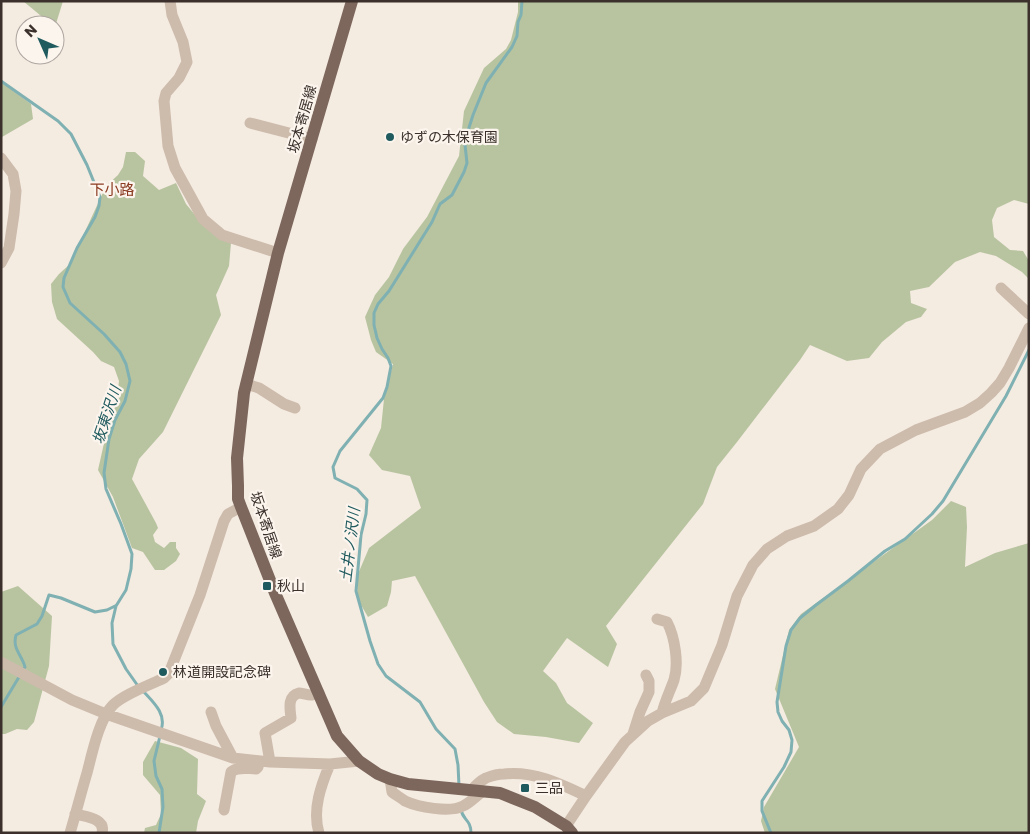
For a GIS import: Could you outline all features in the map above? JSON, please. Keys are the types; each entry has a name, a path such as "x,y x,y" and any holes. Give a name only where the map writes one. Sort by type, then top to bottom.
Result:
{"main road":[{"name":"坂本寄居線","path":"352,1 278,253 246,384 242,405 238,458 238,499 275,593 337,736 359,762 378,774 408,784 500,793 535,807 569,829"}],"street":[{"path":"170,1 172,15 184,42 187,62 179,78 166,93 164,101 168,146 175,168 203,219 222,235 278,253"},
{"path":"250,124 312,139"},
{"path":"1,158 13,174 16,190 9,248 1,263"},
{"path":"1001,288 1029,314"},
{"path":"569,829 586,796 625,742 648,721 691,701 704,688 722,645 737,596 753,565 767,549 787,536 814,526 838,509 849,495 861,469 880,449 916,430 965,412 980,403 1000,383 1029,328"},
{"path":"246,384 259,388 284,404 295,408"},
{"path":"70,833 92,752 106,714 113,705 122,699 164,678 169,673 200,595 224,520 228,514 241,507"},
{"path":"657,619 667,622 671,629 675,646 674,680 665,700 662,713"},
{"path":"1,662 72,700 106,714 233,758 264,762 330,764 359,762"},
{"path":"633,734 649,692 649,681 646,675"},
{"path":"224,810 231,772 234,769 240,768 256,768 264,762 265,733 291,718 290,700 300,693 312,695 319,693"},
{"path":"211,712 216,726 233,758"},
{"path":"319,833 316,814 321,786 330,764"},
{"path":"390,779 392,792 404,800 429,808 453,809 462,807 476,791 479,782 487,777 502,774 534,775 556,781 586,796"},
{"path":"75,814 98,820 103,827 102,833"}],"green space":[{"path":"23,1 63,1 59,15 40,15"},
{"path":"518,1 1029,1 1029,204 1014,200 997,208 992,220 994,237 1010,250 1023,251 1029,261 1029,279 1022,272 996,256 980,252 955,262 929,287 910,291 911,303 927,309 921,317 906,322 882,342 869,358 847,361 810,345 717,467 703,504 606,626 617,644 608,667 567,638 543,671 556,683 567,703 593,723 579,743 514,734 497,722 484,702 415,576 392,581 387,606 368,617 357,598 358,574 369,548 421,508 410,476 382,470 369,455 381,428 384,399 393,364 376,352 365,317 375,295 389,277 403,249 427,217 459,156 464,111 484,68 506,49 511,40 518,12"},
{"path":"1,82 31,104 33,119 2,137 1,137"},
{"path":"126,152 135,152 145,161 143,176 159,190 176,183 186,204 200,221 231,243 229,266 216,295 221,315 163,432 139,459 132,479 158,528 153,535 155,542 164,548 170,542 176,542 176,548 180,554 176,561 164,570 155,570 143,552 132,548 113,497 98,470 107,430 116,404 119,381 114,367 101,361 57,319 52,302 51,284 70,264 106,186 118,175 123,167"},
{"path":"951,501 966,507 965,567 995,553 1029,543 1029,833 765,833 761,821 764,807 799,747 775,689 789,630 801,614 932,520"},
{"path":"18,586 52,616 49,666 34,722 27,730 17,729 1,734 1,592"},
{"path":"155,741 181,748 198,759 197,794 206,801 198,821 196,833 144,833 145,828 156,825 161,814 160,795 143,775 143,762"}],"waterway":[{"name":"土井ノ沢川","path":"459,786 455,749 436,729 420,702 386,676 378,664 356,591 361,535 367,500 357,489 335,478 333,467 340,451 383,398 391,366 377,338 374,313 432,222 440,204 452,195 464,172 467,163 465,145 473,115 486,83 512,47 517,36 522,1"},
{"name":"坂東沢川","path":"1,81 58,121 71,134 87,165 100,197 95,217 77,248 64,278 63,287 70,303 104,334 120,352 126,364 130,381 125,401 115,420 109,439 104,473 106,489 132,554 126,590 116,606 112,623 113,644 126,669 138,686"},
{"path":"771,833 762,811 762,801 784,767 791,752 792,740 789,730 778,712 777,702 786,646 791,630 800,618 885,551 905,539 932,514 943,501 1006,396 1029,350"},
{"path":"1,707 25,667 16,648 16,635 37,624 42,616 49,595 95,612 107,610 115,606"},
{"name":"坂東沢川","path":"143,691 161,714 161,730"},
{"name":"坂東沢川","path":"159,833 163,807 162,789 156,776 154,761 160,736"},
{"name":"土井ノ沢川","path":"461,809 470,825 471,833"}],"place":[{"name":"ゆずの木保育園","path":"390,137"},
{"name":"秋山","path":"267,586"},
{"name":"林道開設記念碑","path":"163,672"},
{"name":"三品","path":"525,788"}],"district":[{"name":"下小路","path":"112,190"}]}
